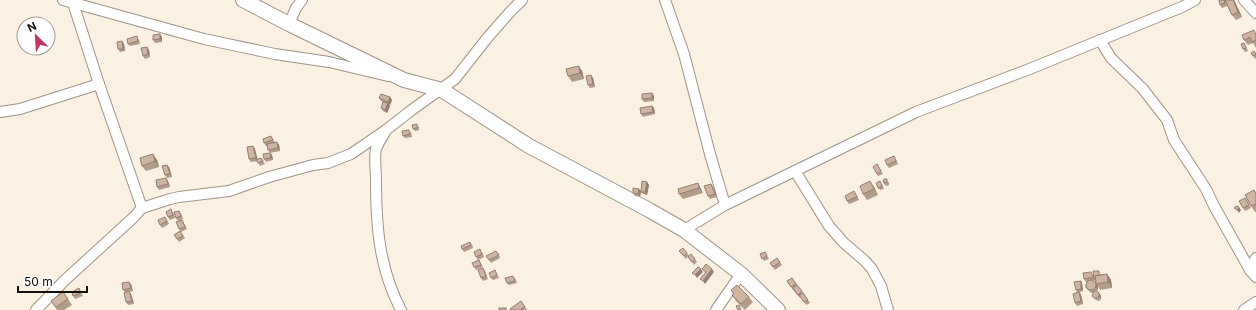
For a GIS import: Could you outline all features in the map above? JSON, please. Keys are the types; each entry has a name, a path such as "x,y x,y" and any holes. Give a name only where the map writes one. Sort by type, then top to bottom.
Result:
{"street":[{"path":"63,0 204,39 275,54 329,62 442,90 529,146 684,230 741,274 778,310"},
{"path":"243,0 404,80"},
{"path":"289,24 296,8 302,0"},
{"path":"36,310 65,280 130,221 142,208 179,196 229,191 269,177 342,158 361,148 455,79 488,37 522,0"},
{"path":"665,0 684,54 725,205"},
{"path":"684,230 725,205 916,112 1027,70 1182,7 1195,0"},
{"path":"1244,0 1256,13"},
{"path":"74,3 99,84 142,208"},
{"path":"1100,40 1111,58 1142,89 1167,120 1174,140 1206,189 1214,206 1253,273"},
{"path":"0,112 20,109 99,84"},
{"path":"386,130 376,150 375,206 384,266 392,291 401,310"},
{"path":"795,171 829,226 844,243 872,269 881,286 888,310"},
{"path":"1253,273 1256,258"},
{"path":"716,310 741,274"},
{"path":"1244,310 1256,302"}],"building":[{"path":"1219,0 1224,0 1225,3 1220,5"},
{"path":"1225,0 1233,0 1238,12 1232,15"},
{"path":"1254,30 1256,40 1252,42 1250,37 1244,40 1242,35"},
{"path":"160,34 160,39 153,40 153,35"},
{"path":"137,36 138,41 128,44 127,39"},
{"path":"122,41 123,49 118,49 117,42"},
{"path":"1244,43 1246,48 1243,49 1241,44"},
{"path":"147,47 148,54 143,56 141,48"},
{"path":"1254,51 1256,54 1253,56 1251,53"},
{"path":"579,66 580,73 568,76 566,69"},
{"path":"591,75 593,84 588,85 586,76"},
{"path":"652,93 652,98 642,99 642,94"},
{"path":"381,94 390,97 388,102 379,98"},
{"path":"383,102 388,103 385,110 381,108"},
{"path":"652,106 653,112 641,114 640,108"},
{"path":"417,124 417,128 413,129 412,125"},
{"path":"409,130 410,134 403,136 402,131"},
{"path":"271,136 273,140 264,143 263,139"},
{"path":"277,142 278,148 268,150 267,144"},
{"path":"253,146 256,158 249,159 247,147"},
{"path":"270,153 271,158 264,159 263,154"},
{"path":"153,154 155,161 142,166 140,158"},
{"path":"894,156 896,161 887,165 885,160"},
{"path":"261,158 263,161 258,163 256,160"},
{"path":"877,164 881,171 877,174 873,167"},
{"path":"167,165 170,174 165,175 162,166"},
{"path":"166,178 168,184 157,187 156,180"},
{"path":"884,179 887,179 887,182 883,182"},
{"path":"642,181 647,182 645,192 641,192"},
{"path":"870,181 874,189 863,194 860,186"},
{"path":"880,181 882,186 878,188 876,183"},
{"path":"698,183 699,188 679,194 678,189"},
{"path":"711,184 715,194 708,196 704,186"},
{"path":"633,188 639,189 638,194 633,193"},
{"path":"1254,190 1256,194 1256,204 1251,206 1245,195"},
{"path":"854,191 857,197 847,201 845,196"},
{"path":"1245,198 1249,205 1243,208 1239,201"},
{"path":"1236,206 1239,207 1237,210 1234,208"},
{"path":"171,209 173,215 168,217 166,212"},
{"path":"179,211 181,216 176,218 174,212"},
{"path":"165,217 167,221 160,225 158,220"},
{"path":"182,220 185,227 179,229 176,222"},
{"path":"180,231 183,236 177,239 174,235"},
{"path":"470,242 471,245 462,249 461,246"},
{"path":"683,248 687,253 684,256 679,251"},
{"path":"480,249 482,254 476,257 474,252"},
{"path":"496,251 499,255 489,260 486,256"},
{"path":"765,252 767,256 762,259 760,254"},
{"path":"691,254 695,259 692,262 688,257"},
{"path":"777,258 780,262 773,267 770,263"},
{"path":"479,260 481,265 474,267 472,263"},
{"path":"706,264 712,269 703,281 700,279 706,272 702,269"},
{"path":"698,267 701,269 695,275 692,273"},
{"path":"483,268 486,276 481,278 478,270"},
{"path":"495,270 497,275 491,278 489,273"},
{"path":"1093,271 1099,271 1099,275 1095,276 1096,278 1094,279"},
{"path":"1091,272 1093,277 1084,279 1083,273"},
{"path":"1107,274 1108,282 1096,284 1095,276"},
{"path":"513,276 515,281 507,283 505,278"},
{"path":"792,278 796,284 791,287 787,281"},
{"path":"1089,280 1093,280 1095,281 1095,289 1089,290 1086,287 1086,283"},
{"path":"1081,281 1081,289 1076,290 1074,282"},
{"path":"129,282 131,288 123,290 122,283"},
{"path":"737,285 749,297 741,304 732,295 734,294 731,290"},
{"path":"797,285 802,291 798,295 793,288"},
{"path":"79,288 81,293 73,296 72,292"},
{"path":"129,291 132,301 126,302 124,293"},
{"path":"1094,291 1099,293 1097,298 1092,296"},
{"path":"63,292 68,299 56,307 51,301"},
{"path":"1079,292 1081,301 1075,303 1073,294"},
{"path":"803,293 808,300 804,302 799,295"},
{"path":"521,301 525,307 520,310 510,309"},
{"path":"739,305 741,309 738,310 736,306"},
{"path":"499,308 506,308 506,310 499,310"}]}
